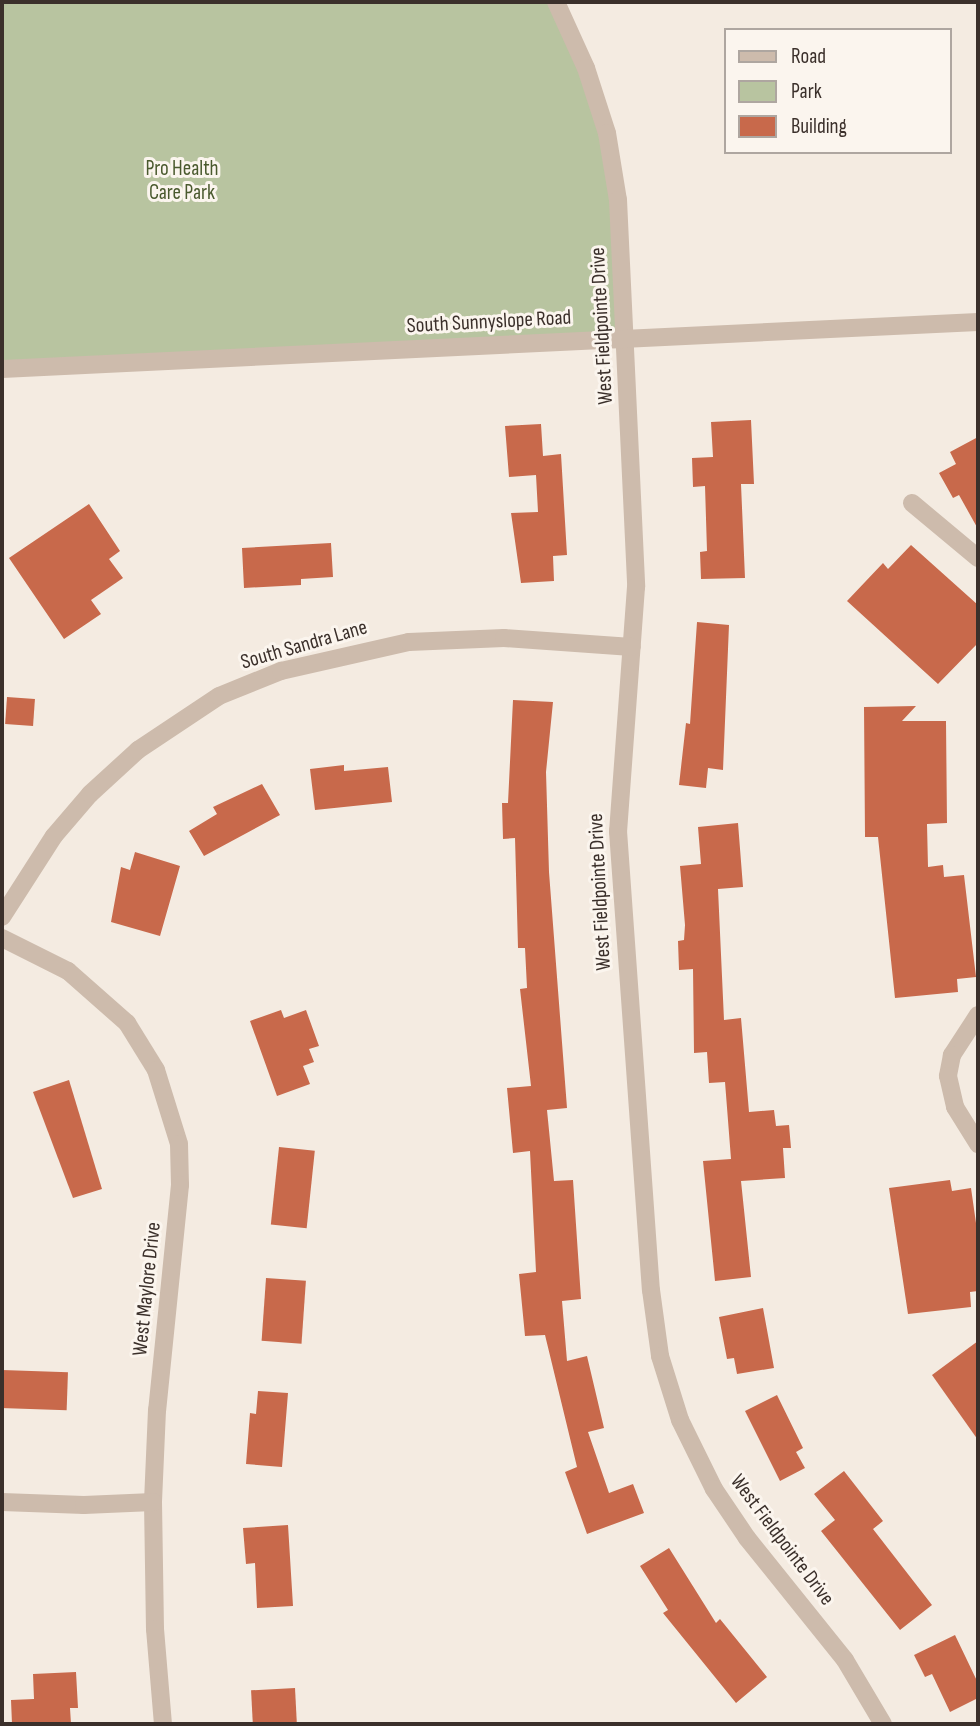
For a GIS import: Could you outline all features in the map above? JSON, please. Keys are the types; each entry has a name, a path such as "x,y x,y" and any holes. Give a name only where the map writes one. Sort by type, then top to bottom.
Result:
{"street":[{"name":"West Fieldpointe Drive","path":"556,2 586,68 607,133 618,200 623,338 635,528 632,648 618,831 651,1290 660,1356 680,1420 714,1489 747,1538 845,1660 883,1724"},
{"name":"South Sunnyslope Road","path":"2,369 978,322"},
{"path":"912,503 978,558"},
{"name":"South Sandra Lane","path":"2,917 54,836 90,794 138,750 219,696 281,671 409,642 504,638 632,648"},
{"name":"West Maylore Drive","path":"2,938 46,958 103,998 137,1038 172,1112 180,1185 153,1502 155,1629 163,1724"},
{"path":"978,1016 952,1055 948,1076 955,1107 978,1144"},
{"path":"2,1502 84,1505 153,1502"}],"green space":[{"name":"Pro Health Care Park","path":"2,2 556,2 607,133 623,338 2,369"}],"building":[{"path":"751,420 754,484 741,484 745,578 701,579 700,552 707,551 705,486 693,487 692,458 713,457 711,422"},
{"path":"541,424 543,456 561,454 567,555 553,556 554,581 521,583 511,513 538,512 536,475 509,477 505,426"},
{"path":"978,437 978,529 959,495 953,498 939,473 956,464 950,452"},
{"path":"89,504 120,551 109,559 123,578 91,600 101,614 64,639 9,558"},
{"path":"331,543 333,577 301,579 301,585 244,588 242,548"},
{"path":"911,545 978,605 978,643 938,684 847,601 883,563 888,569"},
{"path":"697,622 729,625 723,770 708,768 706,788 679,785 686,723 690,724"},
{"path":"7,697 35,699 33,726 5,724"},
{"path":"513,700 553,702 546,772 549,872 567,1108 547,1110 554,1181 573,1180 581,1299 562,1301 567,1361 587,1356 604,1428 588,1432 609,1493 633,1484 644,1513 587,1534 565,1472 577,1467 545,1335 525,1336 519,1274 536,1272 530,1151 513,1153 507,1088 531,1086 520,989 527,988 525,948 518,948 515,838 503,839 502,803 508,803"},
{"path":"916,706 902,721 946,721 947,823 927,824 928,867 943,865 944,877 964,875 976,977 957,979 958,992 895,998 878,837 865,837 864,707"},
{"path":"344,765 344,771 388,767 392,802 315,810 310,769"},
{"path":"262,784 280,815 204,856 189,831 217,814 213,807"},
{"path":"738,823 743,887 718,889 724,1020 741,1018 749,1112 774,1110 776,1126 789,1125 791,1148 783,1148 785,1178 741,1181 751,1277 715,1281 703,1161 731,1159 725,1082 709,1083 707,1052 694,1053 693,969 679,970 678,941 684,940 685,925 680,866 701,864 698,827"},
{"path":"135,852 180,866 160,936 111,922 121,867 130,870"},
{"path":"281,1010 284,1018 306,1010 319,1046 309,1049 314,1062 303,1066 310,1084 277,1096 250,1021"},
{"path":"69,1080 102,1189 73,1198 33,1092"},
{"path":"279,1147 315,1151 307,1228 271,1225"},
{"path":"950,1180 952,1191 971,1188 978,1237 978,1291 970,1292 971,1307 908,1314 889,1188"},
{"path":"266,1278 306,1281 302,1344 262,1341"},
{"path":"763,1308 774,1368 737,1374 734,1358 727,1359 719,1317"},
{"path":"978,1341 978,1440 932,1375"},
{"path":"2,1370 68,1372 67,1410 2,1408"},
{"path":"258,1391 288,1393 282,1467 246,1464 250,1413 256,1414"},
{"path":"777,1395 803,1448 796,1452 805,1468 780,1481 745,1411"},
{"path":"844,1471 883,1521 873,1529 932,1605 900,1630 821,1531 835,1520 814,1494"},
{"path":"288,1525 293,1606 257,1608 255,1563 246,1564 243,1528"},
{"path":"669,1548 716,1623 720,1619 767,1677 736,1703 663,1613 668,1610 640,1566"},
{"path":"955,1635 978,1683 978,1698 950,1712 932,1674 925,1677 914,1655"},
{"path":"76,1672 78,1708 70,1708 71,1724 12,1724 11,1700 34,1699 33,1674"},
{"path":"295,1688 297,1724 253,1724 251,1690"}]}
